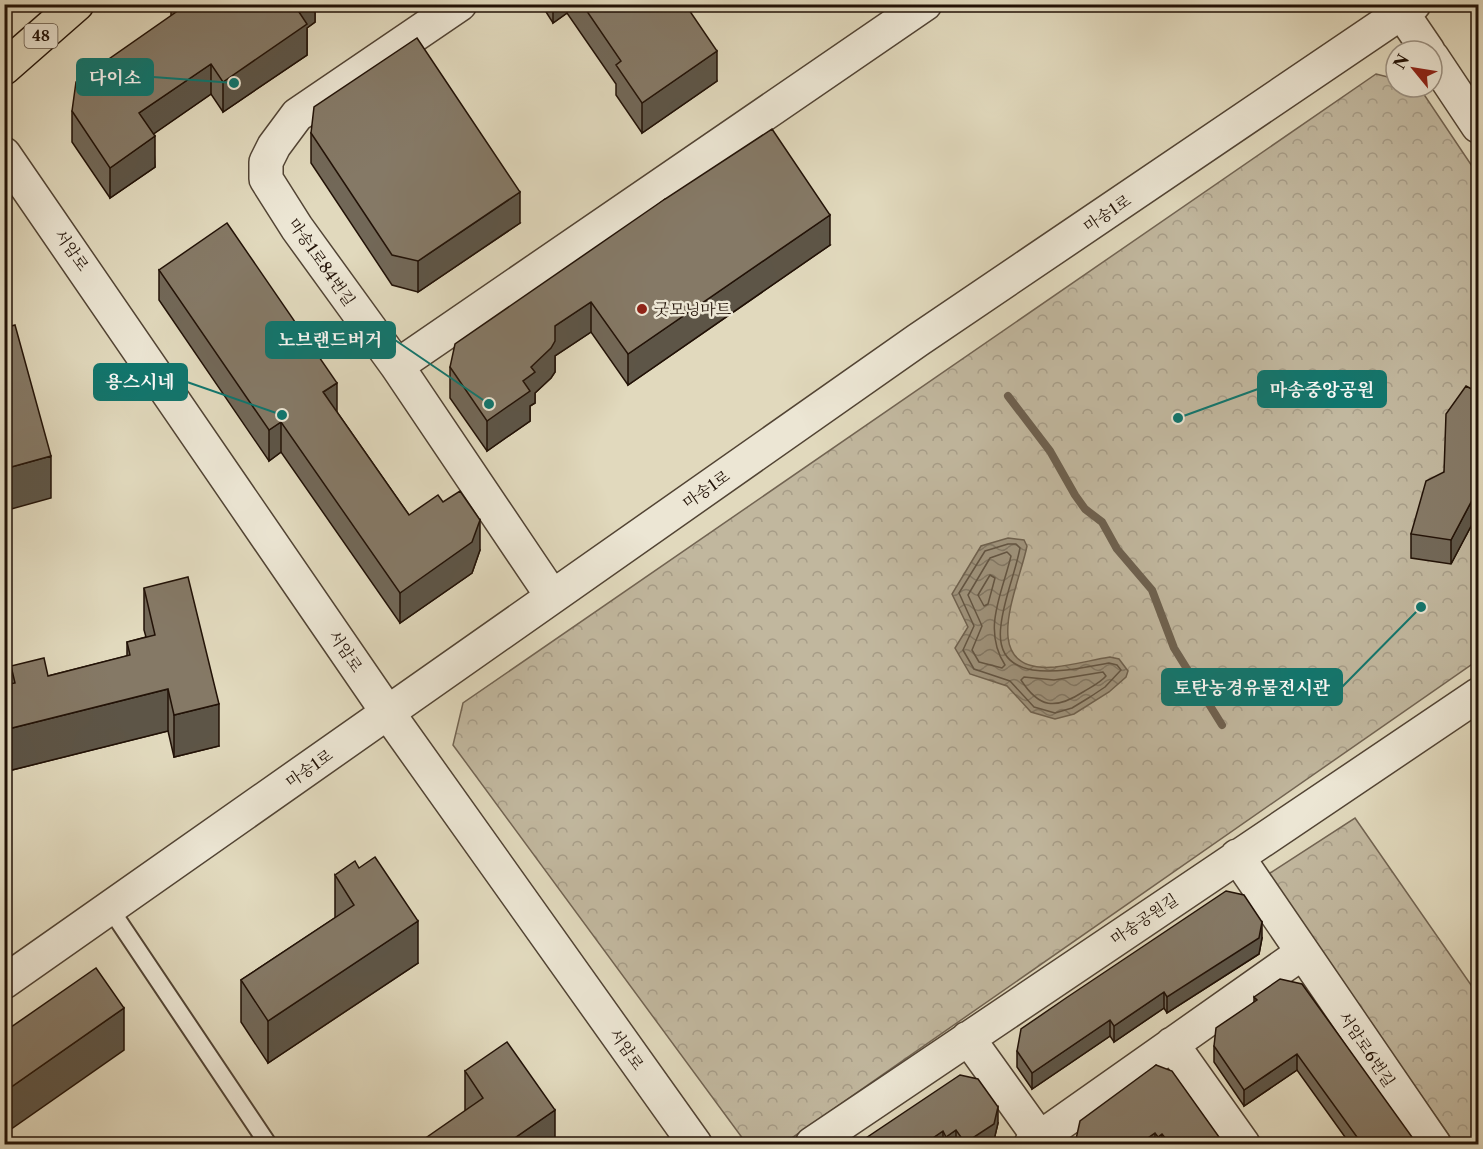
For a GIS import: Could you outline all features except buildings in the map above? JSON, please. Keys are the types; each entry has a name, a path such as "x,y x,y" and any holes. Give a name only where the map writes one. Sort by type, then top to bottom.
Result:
{"main road":[{"name":"48","path":"4,69 77,4"}],"street":[{"name":"마송1로84번길","path":"460,4 297,115 273,146 266,162 266,179 397,366 552,596"},
{"path":"397,366 925,4"},
{"path":"1404,7 1421,39"},
{"name":"마송1로","path":"4,982 918,340 1404,7"},
{"path":"1444,75 1479,126"},
{"name":"서암로","path":"4,154 388,713 695,1144"},
{"name":"마송공원길","path":"812,1144 1479,694"},
{"name":"서암로6번길","path":"1237,856 1434,1144"},
{"path":"968,1038 1038,1142 1302,953"},
{"path":"1172,1044 1243,1144"}],"lane":[{"path":"109,907 268,1144"}],"green space":[{"path":"1376,74 1384,76 1384,99 1427,99 1478,175 1478,660 783,1144 746,1143 453,745 463,703"},
{"path":"1355,818 1478,995 1478,1144 1455,1144 1267,875"}],"water":[{"path":"1008,538 1024,540 1027,546 1011,604 1008,624 1009,643 1016,657 1030,665 1055,667 1110,657 1119,659 1128,671 1126,677 1109,692 1074,714 1055,719 1031,712 1007,686 970,674 955,648 968,627 952,594 981,546"}],"waterway":[{"path":"1008,396 1050,451 1085,509 1102,522 1117,549 1152,590 1174,648 1222,725"}],"place":[{"name":"다이소","path":"234,83"},
{"name":"굿모닝마트","path":"642,309"},
{"name":"노브랜드버거","path":"489,404"},
{"name":"용스시네","path":"282,415"},
{"name":"마송중앙공원","path":"1178,418"},
{"name":"토탄농경유물전시관","path":"1421,607"}]}
